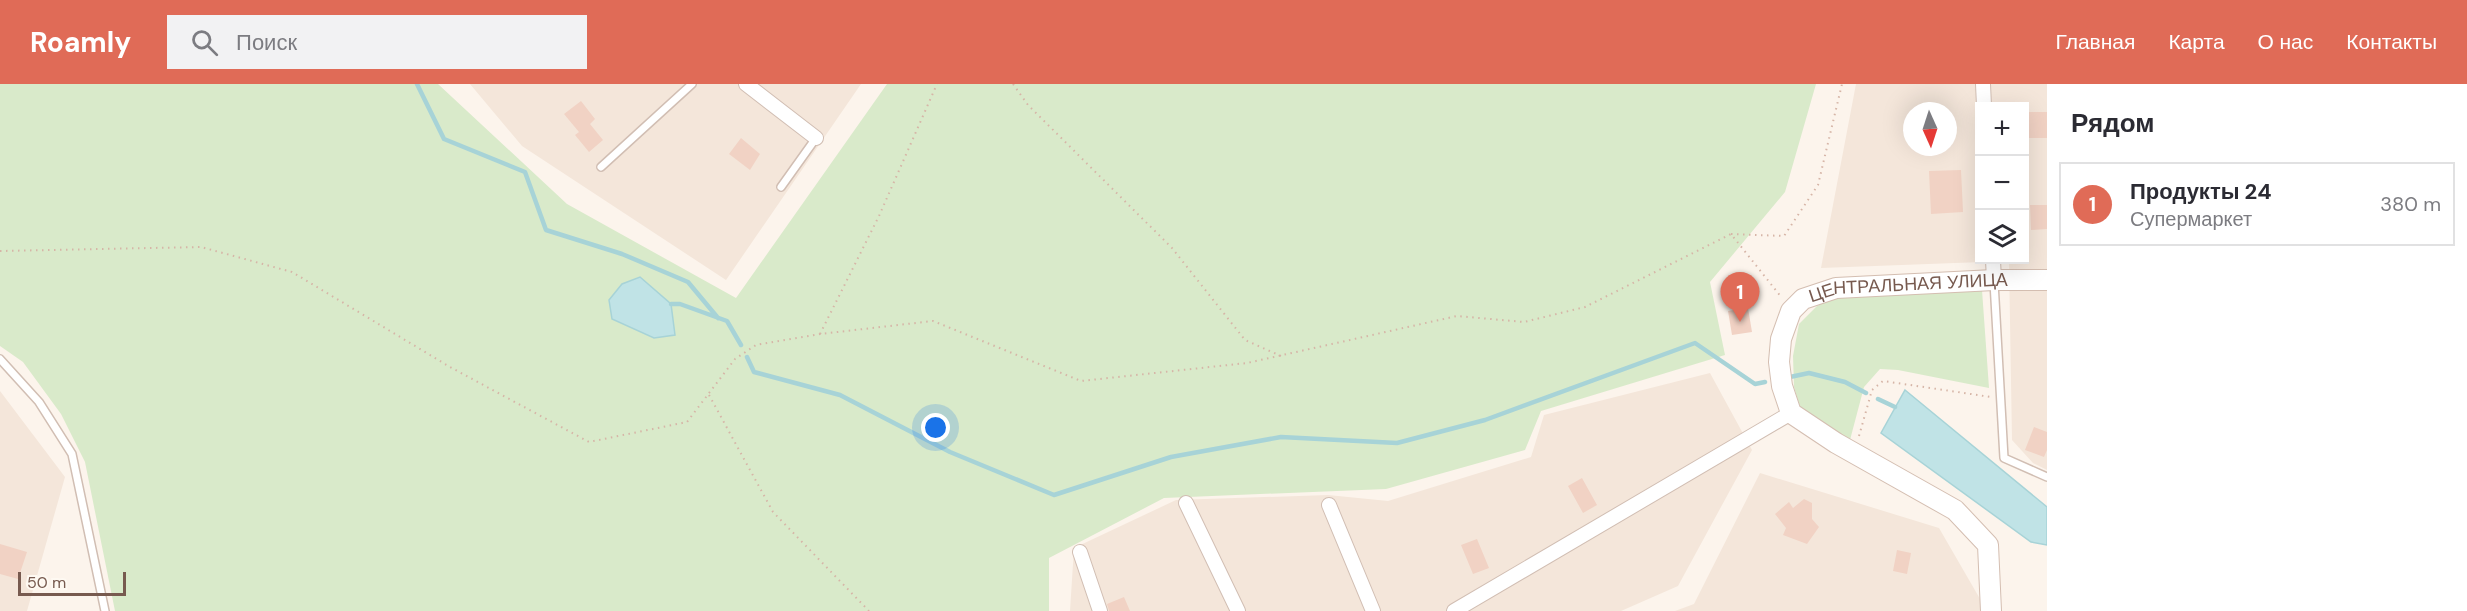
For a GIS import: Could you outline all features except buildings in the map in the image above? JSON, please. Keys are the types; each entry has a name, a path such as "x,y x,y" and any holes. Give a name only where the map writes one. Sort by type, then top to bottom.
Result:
{"street":[{"path":"746,84 816,138"},
{"path":"1983,84 1984,102"},
{"path":"1993,264 1994,280"},
{"name":"ЦЕНТРАЛЬНАЯ УЛИЦА","path":"1791,413 1782,386 1779,362 1781,339 1791,311 1803,300 1836,288 1994,280 2047,280"},
{"path":"1454,611 1791,413 1853,453 1955,510 1988,545 1991,611"},
{"path":"1186,503 1238,611"},
{"path":"1329,505 1373,611"},
{"path":"1080,552 1100,611"}],"lane":[{"path":"601,167 692,84"},
{"path":"781,187 816,138"},
{"path":"1994,280 2004,458 2047,477"},
{"path":"0,359 39,402 72,454 105,611"}],"path":[{"path":"820,334 879,216 938,84"},
{"path":"1013,84 1028,105 1172,248 1245,340 1281,356"},
{"path":"0,251 201,247 292,272 450,367 589,442 687,422 735,359 756,345 820,334 933,321 1081,381 1247,363 1457,316 1524,322 1585,307 1731,234 1784,236 1818,185 1842,84"},
{"path":"1731,234 1791,311"},
{"path":"1853,453 1872,390 1883,381 2000,398"},
{"path":"709,395 773,512 869,611"}],"shaded area":[{"path":"470,84 861,84 726,280 522,146"},
{"path":"1856,84 2047,84 2047,470 2033,463 2012,440 2009,264 2029,264 2029,102 1975,102 1975,262 1821,268"},
{"path":"1710,373 1752,450 1678,586 1621,611 1070,611 1074,548 1176,500 1328,495 1388,501 1531,457 1544,415"},
{"path":"0,391 65,477 27,611 0,611"},
{"path":"1760,473 1939,528 1987,611 1675,611 1694,604"}],"green space":[{"path":"0,84 438,84 567,204 736,298 887,84 1816,84 1785,192 1710,282 1725,355 1541,411 1525,450 1386,489 1164,498 1049,558 1049,611 115,611 85,462 61,414 23,362 0,346"},
{"path":"1982,290 1989,388 1898,370 1880,369 1864,387 1850,440 1801,411 1794,387 1793,356 1799,324 1817,306 1835,298"}],"water":[{"path":"640,277 671,304 675,335 654,338 612,319 609,300 622,284"},
{"path":"1905,390 2047,507 2047,545 2031,542 1881,433"}],"waterway":[{"path":"417,84 444,139 525,172 546,230 622,254 688,282 718,318"},
{"path":"671,304 680,304 727,321 741,345"},
{"path":"747,357 754,372 840,395 950,452 1054,495 1171,457 1281,437 1397,443 1485,420 1695,343 1755,384 1765,382"},
{"path":"1790,377 1809,373 1845,382 1866,393"},
{"path":"1878,399 1895,407"}],"place":[{"name":"Продукты 24","path":"1740,322"}]}
